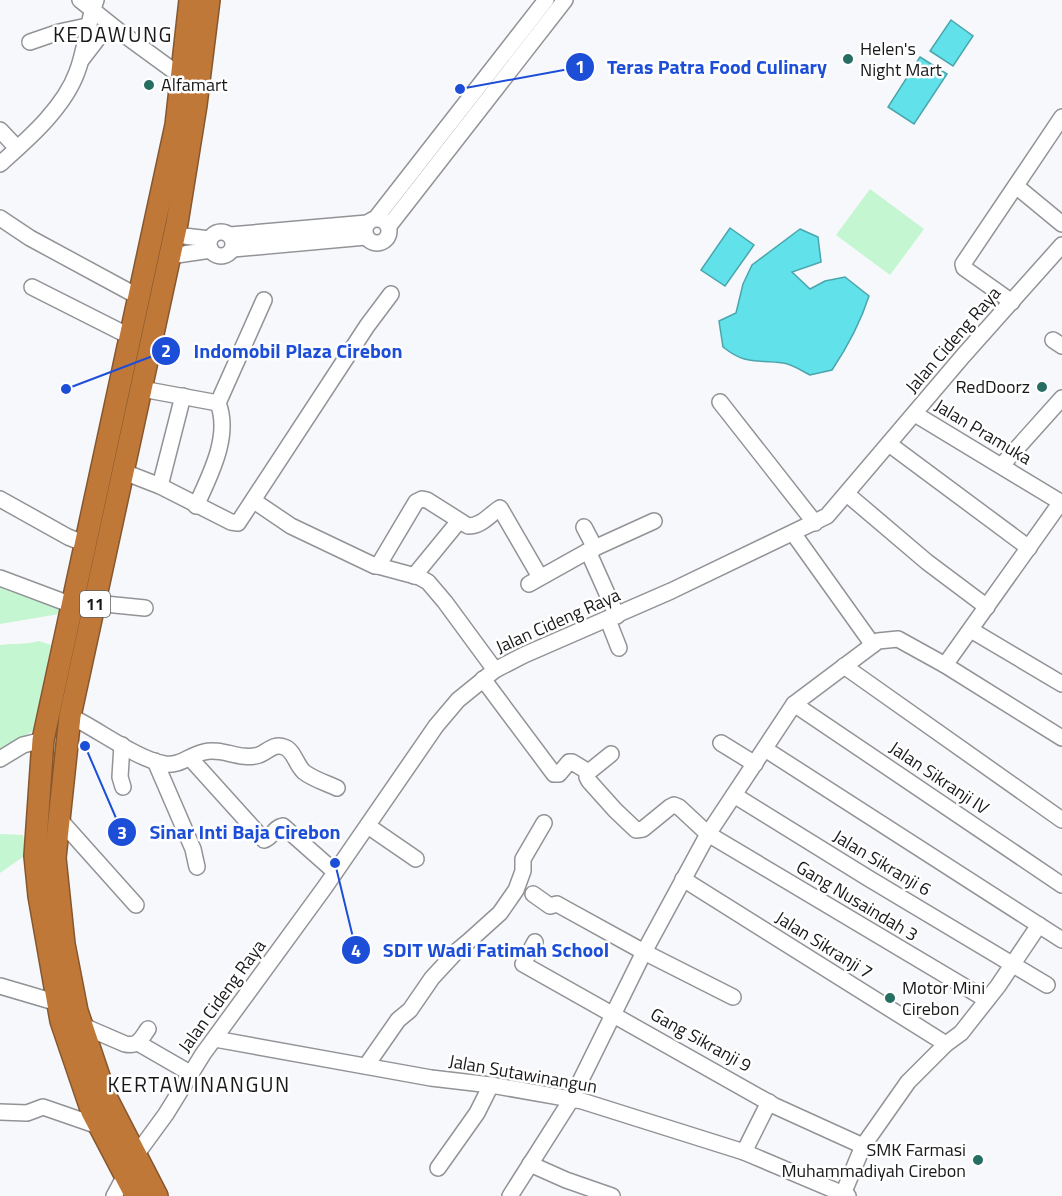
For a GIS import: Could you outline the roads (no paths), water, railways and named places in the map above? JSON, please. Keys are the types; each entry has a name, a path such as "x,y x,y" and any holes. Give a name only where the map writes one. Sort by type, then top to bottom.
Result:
{"highway":[{"name":"11","path":"157,1196 106,1097 81,1025 62,933 55,858 70,716 175,235 188,104 182,77 190,0"},
{"name":"11","path":"136,1196 98,1126 62,1022 39,897 35,856 43,740 165,179 188,104 209,0"}],"street":[{"path":"80,0 94,5 110,24 182,77"},
{"path":"375,226 546,0"},
{"path":"211,245 216,233 225,232 231,242 375,226 565,0"},
{"path":"0,164 37,131 73,81 94,5"},
{"path":"80,61 110,24"},
{"path":"30,42 87,26"},
{"path":"1011,302 964,268 963,264 1062,117"},
{"path":"0,129 18,148"},
{"path":"1016,186 1062,224"},
{"path":"0,218 30,238 139,297"},
{"path":"175,235 211,245"},
{"path":"170,256 211,245"},
{"name":"Jalan Cideng Raya","path":"114,1196 124,1174 166,1114 190,1073 368,826 436,726 458,700 489,675 524,655 612,618 827,516 1062,245"},
{"path":"32,287 130,337"},
{"path":"124,472 159,486 195,506 235,523 241,521 355,345 391,294"},
{"path":"195,506 213,467 223,427 222,412 218,403 264,300"},
{"path":"142,389 218,403"},
{"path":"159,486 183,396"},
{"path":"1002,465 1062,399"},
{"path":"720,402 815,522"},
{"name":"Jalan Pramuka","path":"915,414 1062,503"},
{"path":"889,444 1029,548"},
{"path":"847,494 927,562 987,607"},
{"path":"0,499 68,537 86,544"},
{"path":"378,566 416,502 422,499 468,526 474,526 501,509 534,580 592,549 654,521"},
{"path":"254,501 291,526 368,564 428,582 440,596 552,773 559,774 569,762 587,771 593,769 611,754"},
{"path":"945,665 1062,503"},
{"path":"414,576 459,521"},
{"path":"584,527 619,648"},
{"path":"793,533 873,645"},
{"path":"0,578 72,605"},
{"path":"95,603 145,608"},
{"path":"970,630 1062,684"},
{"path":"510,1196 571,1100 644,952 708,834 794,704 878,641 898,639 945,665 1062,738"},
{"path":"844,666 1062,820"},
{"name":"Jalan Sikranji IV","path":"794,704 1062,885"},
{"path":"70,716 122,745 166,764 180,763 202,752 211,751 240,757 258,755 274,747 282,746 289,750 304,771 337,788"},
{"path":"0,759 23,745 43,740"},
{"path":"721,742 755,764"},
{"path":"122,745 120,777 123,787"},
{"path":"765,749 1062,940"},
{"path":"190,758 264,840 283,826 335,872"},
{"path":"155,761 193,849 197,867"},
{"name":"Gang Nusaindah 3","path":"587,771 589,781 636,830 643,829 674,805 708,834 987,1000"},
{"name":"Jalan Sikranji 6","path":"734,795 1047,985"},
{"path":"60,820 136,905"},
{"path":"366,1066 398,1020 410,1010 432,978 456,951 500,913 516,890 524,871 523,859 544,823"},
{"path":"368,826 416,859"},
{"name":"Jalan Sikranji 7","path":"683,879 946,1044"},
{"path":"533,894 550,906 557,904 733,997"},
{"path":"845,1195 864,1146 908,1082 946,1044 961,1034 998,986 1039,925"},
{"name":"Gang Sikranji 9","path":"535,942 523,964 769,1102 864,1146"},
{"path":"0,986 58,1003"},
{"path":"81,1025 132,1046 138,1043 148,1029"},
{"name":"Jalan Sutawinangun","path":"215,1039 447,1081 491,1085 582,1101 744,1152 845,1195"},
{"path":"138,1043 190,1073"},
{"path":"438,1168 477,1113 491,1085"},
{"path":"744,1152 769,1102"},
{"path":"0,1112 27,1113 43,1107 98,1126"},
{"path":"530,1164 566,1180 612,1196"}],"water":[{"path":"951,20 973,36 953,66 930,51"},
{"path":"920,57 947,74 914,124 888,107"},
{"path":"730,228 754,245 725,286 701,270"},
{"path":"800,229 818,237 821,262 792,272 810,289 825,281 845,277 869,296 853,335 832,370 810,375 786,364 752,361 731,353 723,347 719,321 736,313 743,284 752,265"}],"place":[{"name":"Helen's Night Mart","path":"848,59"},
{"name":"Alfamart","path":"149,85"},
{"name":"Teras Patra Food Culinary","path":"460,89"},
{"name":"RedDoorz","path":"1042,387"},
{"name":"Indomobil Plaza Cirebon","path":"66,389"},
{"name":"Sinar Inti Baja Cirebon","path":"85,746"},
{"name":"SDIT Wadi Fatimah School","path":"335,863"},
{"name":"Motor Mini Cirebon","path":"890,998"},
{"name":"SMK Farmasi Muhammadiyah Cirebon","path":"978,1160"}],"district":[{"name":"KEDAWUNG","path":"113,35"},
{"name":"KERTAWINANGUN","path":"199,1085"}]}
